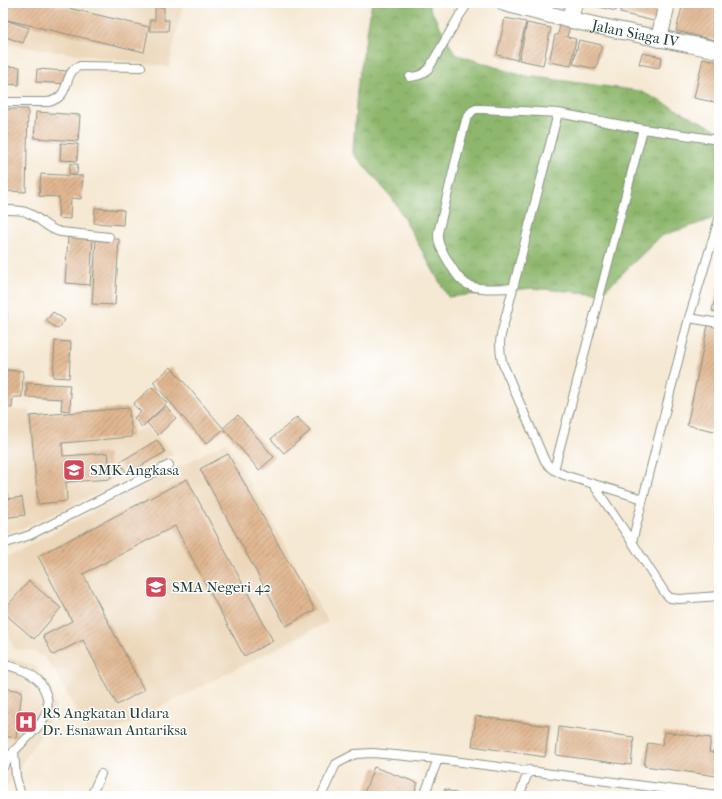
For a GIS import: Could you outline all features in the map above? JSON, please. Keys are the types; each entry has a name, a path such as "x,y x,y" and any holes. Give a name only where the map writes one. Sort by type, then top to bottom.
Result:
{"street":[{"name":"Jalan Siaga IV","path":"505,3 570,19 719,50"},
{"path":"570,19 574,3"},
{"path":"659,38 667,3"}],"lane":[{"path":"410,77 423,74 429,68 468,3"},
{"path":"3,102 48,102 54,100 59,97 66,88 71,73 80,66 141,67"},
{"path":"513,288 480,288 466,285 456,274 442,251 437,239 466,120 472,111 476,109 483,109 558,113 643,129 719,140"},
{"path":"558,113 500,341 499,348 501,358 545,460 549,466 564,476 643,499"},
{"path":"554,470 643,129"},
{"path":"3,210 31,213 48,227 56,231 109,237"},
{"path":"632,542 689,318 719,219"},
{"path":"689,318 719,323"},
{"path":"3,544 30,535 169,465"},
{"path":"593,484 668,597 679,599 719,596"},
{"path":"3,665 20,669 37,679 42,685 48,705 46,714 41,722 14,751 3,767"},
{"path":"14,751 16,777 21,796"},
{"path":"321,796 336,764 355,754 373,753 529,770 674,793 719,795"},
{"path":"424,796 438,759"},
{"path":"519,796 529,770"},
{"path":"91,796 101,774"}],"shaded area":[{"path":"3,3 183,3 169,67 3,44"},
{"name":"SMK Angkasa","path":"131,407 134,432 147,427 174,454 115,486 24,527 3,534 3,409 30,410 29,414"},
{"name":"SMA Negeri 42","path":"226,442 328,622 92,742 55,671 44,657 34,651 14,649 3,616 3,559"},
{"name":"RS Angkatan Udara Dr. Esnawan Antariksa","path":"3,658 12,658 35,666 51,684 56,710 3,793"}],"green space":[{"path":"372,3 427,3 455,54 520,75 640,91 719,131 719,208 712,219 661,236 601,294 532,288 448,297 393,199 353,153 357,90"}],"building":[{"path":"3,3 47,3 149,27 144,52 3,19"},
{"path":"582,3 618,3 616,11"},
{"path":"622,3 662,3 658,22 620,13"},
{"path":"683,3 719,3 719,41 676,31"},
{"path":"155,7 164,7 164,20 169,20 168,31 150,31 150,20 155,20"},
{"path":"505,18 526,22 517,60 497,55"},
{"path":"6,20 29,28 23,43 3,36 3,28"},
{"path":"527,23 551,28 543,65 519,60"},
{"path":"560,24 570,26 567,37 576,39 571,66 549,62 555,35 558,35"},
{"path":"579,40 602,45 596,69 573,64"},
{"path":"642,53 662,57 659,68 639,64"},
{"path":"703,58 719,62 719,103 694,98"},
{"path":"3,66 20,67 19,85 3,84"},
{"path":"37,69 67,71 66,84 36,82"},
{"path":"3,109 28,109 26,192 3,191"},
{"path":"36,112 80,115 78,141 34,138"},
{"path":"61,143 78,144 77,161 60,160"},
{"path":"70,164 78,164 77,174 69,174"},
{"path":"41,174 83,176 81,199 71,198 70,219 58,218 59,197 39,196"},
{"path":"95,208 124,210 123,225 94,223"},
{"path":"68,237 93,239 90,285 65,283"},
{"path":"96,238 119,239 115,305 92,304"},
{"path":"719,284 719,313 712,311"},
{"path":"3,312 7,312 6,334 3,334"},
{"path":"53,312 65,320 58,329 46,321"},
{"path":"708,325 719,328 719,432 687,425"},
{"path":"55,341 71,342 69,378 53,377"},
{"path":"171,367 223,428 238,415 274,457 259,470 224,429 206,444 153,382"},
{"path":"3,370 23,371 22,397 13,397 12,408 3,407"},
{"path":"27,383 70,385 70,411 61,410 62,399 26,397"},
{"path":"152,387 167,403 142,427 134,418 141,412 133,404"},
{"path":"166,406 176,418 158,435 147,423"},
{"path":"129,408 132,437 62,443 63,456 108,453 111,479 66,482 67,501 38,504 30,416"},
{"path":"297,417 310,431 284,453 271,439"},
{"path":"157,440 165,452 127,474 120,462"},
{"path":"228,454 315,610 286,626 200,469"},
{"path":"187,479 273,641 244,656 175,526 83,574 144,690 117,705 83,640 53,655 43,636 72,621 38,556"},
{"path":"3,488 6,488 8,499 22,497 25,515 3,518"},
{"path":"29,581 61,608 34,639 3,612"},
{"path":"3,688 22,691 16,738 3,736"},
{"path":"476,716 549,726 545,757 472,746"},
{"path":"559,727 634,737 631,765 556,755"},
{"path":"664,732 711,738 709,752 719,753 717,776 644,766 648,743 662,745"},
{"path":"374,767 418,783 413,796 363,796"},
{"path":"445,789 463,796 443,796"}],"place":[{"name":"SMK Angkasa","path":"74,470"},
{"name":"SMA Negeri 42","path":"156,587"},
{"name":"RS Angkatan Udara Dr. Esnawan Antariksa","path":"26,722"}]}
